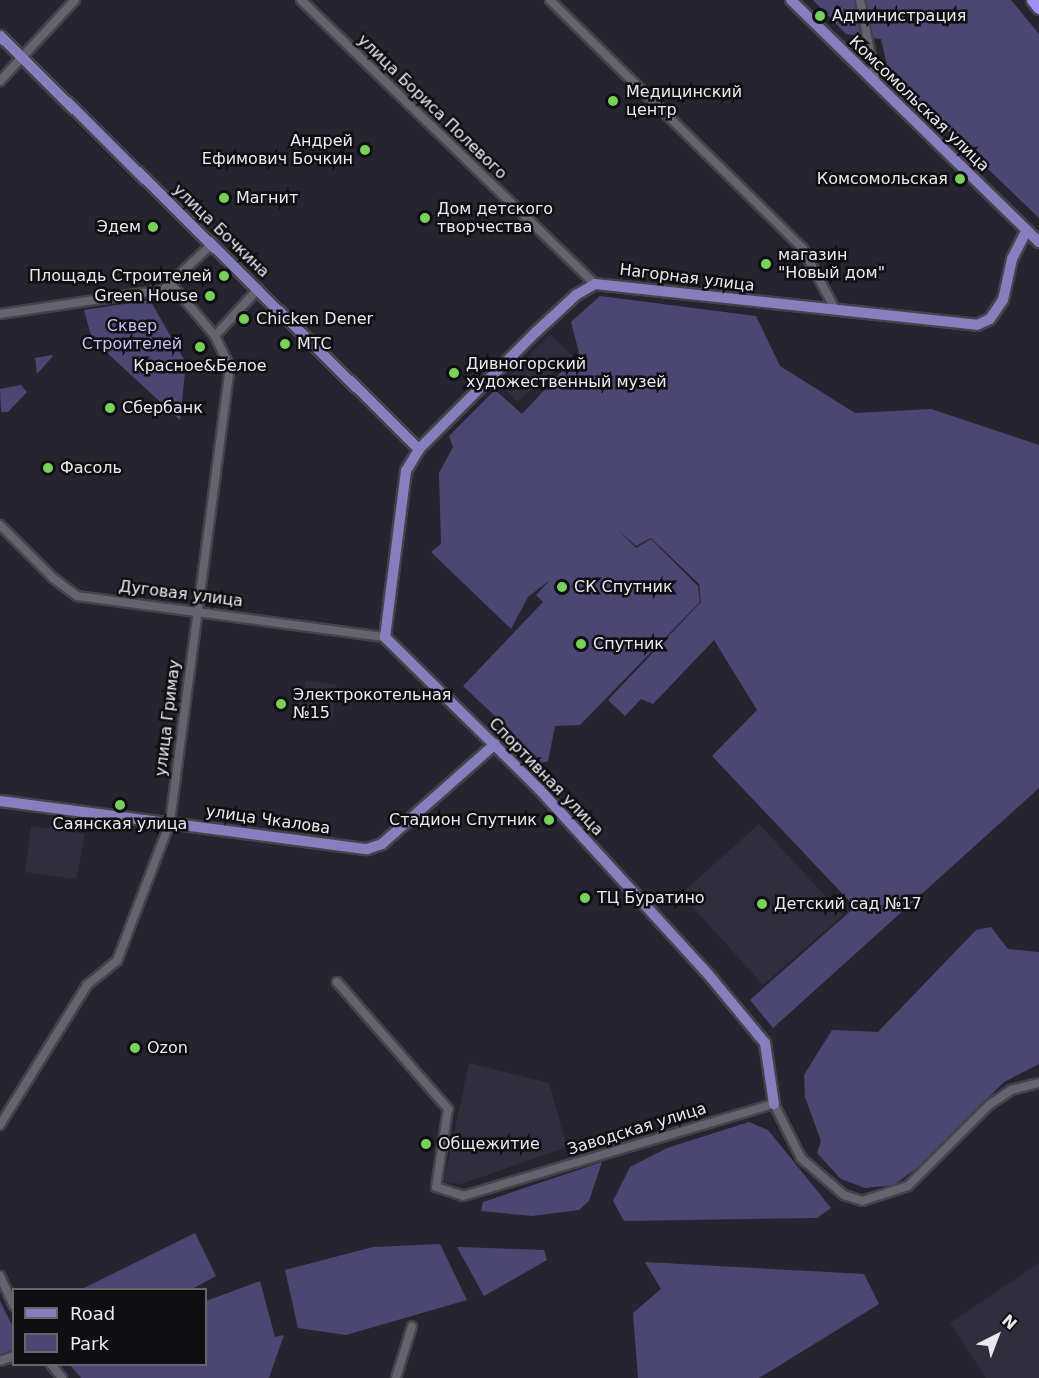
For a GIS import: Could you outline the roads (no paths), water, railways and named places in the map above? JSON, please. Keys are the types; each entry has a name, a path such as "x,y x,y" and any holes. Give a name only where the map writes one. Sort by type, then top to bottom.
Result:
{"highway":[{"path":"1033,0 1039,8"}],"main road":[{"name":"Комсомольская улица","path":"791,0 1039,242"},
{"name":"улица Бочкина","path":"0,36 419,449"},
{"name":"Нагорная улица","path":"419,449 565,304 595,284 977,325 990,319 1003,300 1012,259 1026,231"},
{"path":"385,637 406,471 419,449"},
{"name":"Спортивная улица","path":"385,637 495,744 654,914 765,1043 774,1104"},
{"name":"улица Чкалова","path":"0,801 374,849 495,744"}],"street":[{"path":"0,81 75,0"},
{"name":"улица Бориса Полевого","path":"302,0 595,284"},
{"path":"550,0 803,249 814,262 835,309"},
{"path":"860,0 876,82"},
{"path":"0,314 163,290 172,285 212,244"},
{"name":"улица Гримау","path":"0,1125 87,985 117,961 170,822 230,367 215,336 172,285"},
{"path":"215,336 258,289"},
{"name":"Дуговая улица","path":"0,525 71,593 385,637"},
{"name":"Заводская улица","path":"337,982 448,1109 436,1187 463,1196 774,1104"},
{"path":"774,1104 801,1158 844,1196 862,1201 908,1186 989,1105 1011,1090 1039,1083"},
{"path":"0,1276 12,1302"},
{"path":"396,1378 412,1326"},
{"path":"52,1366 62,1378"}],"place":[{"name":"Администрация","path":"820,16"},
{"name":"Медицинский центр","path":"613,101"},
{"name":"Андрей Ефимович Бочкин","path":"365,150"},
{"name":"Комсомольская","path":"960,179"},
{"name":"Магнит","path":"224,198"},
{"name":"Дом детского творчества","path":"425,218"},
{"name":"Эдем","path":"153,227"},
{"name":"магазин \"Новый дом\"","path":"766,264"},
{"name":"Площадь Строителей","path":"224,276"},
{"name":"Green House","path":"210,296"},
{"name":"Chicken Dener","path":"244,319"},
{"name":"МТС","path":"285,344"},
{"name":"Красное&Белое","path":"200,347"},
{"name":"Дивногорский художественный музей","path":"454,373"},
{"name":"Сбербанк","path":"110,408"},
{"name":"Фасоль","path":"48,468"},
{"name":"СК Спутник","path":"562,587"},
{"name":"Спутник","path":"581,644"},
{"name":"Электрокотельная №15","path":"281,704"},
{"name":"Саянская улица","path":"120,805"},
{"name":"Стадион Спутник","path":"549,820"},
{"name":"ТЦ Буратино","path":"585,898"},
{"name":"Детский сад №17","path":"762,904"},
{"name":"Ozon","path":"135,1048"},
{"name":"Общежитие","path":"426,1144"}],"park label":[{"name":"Сквер Строителей","path":"132,335"}]}
